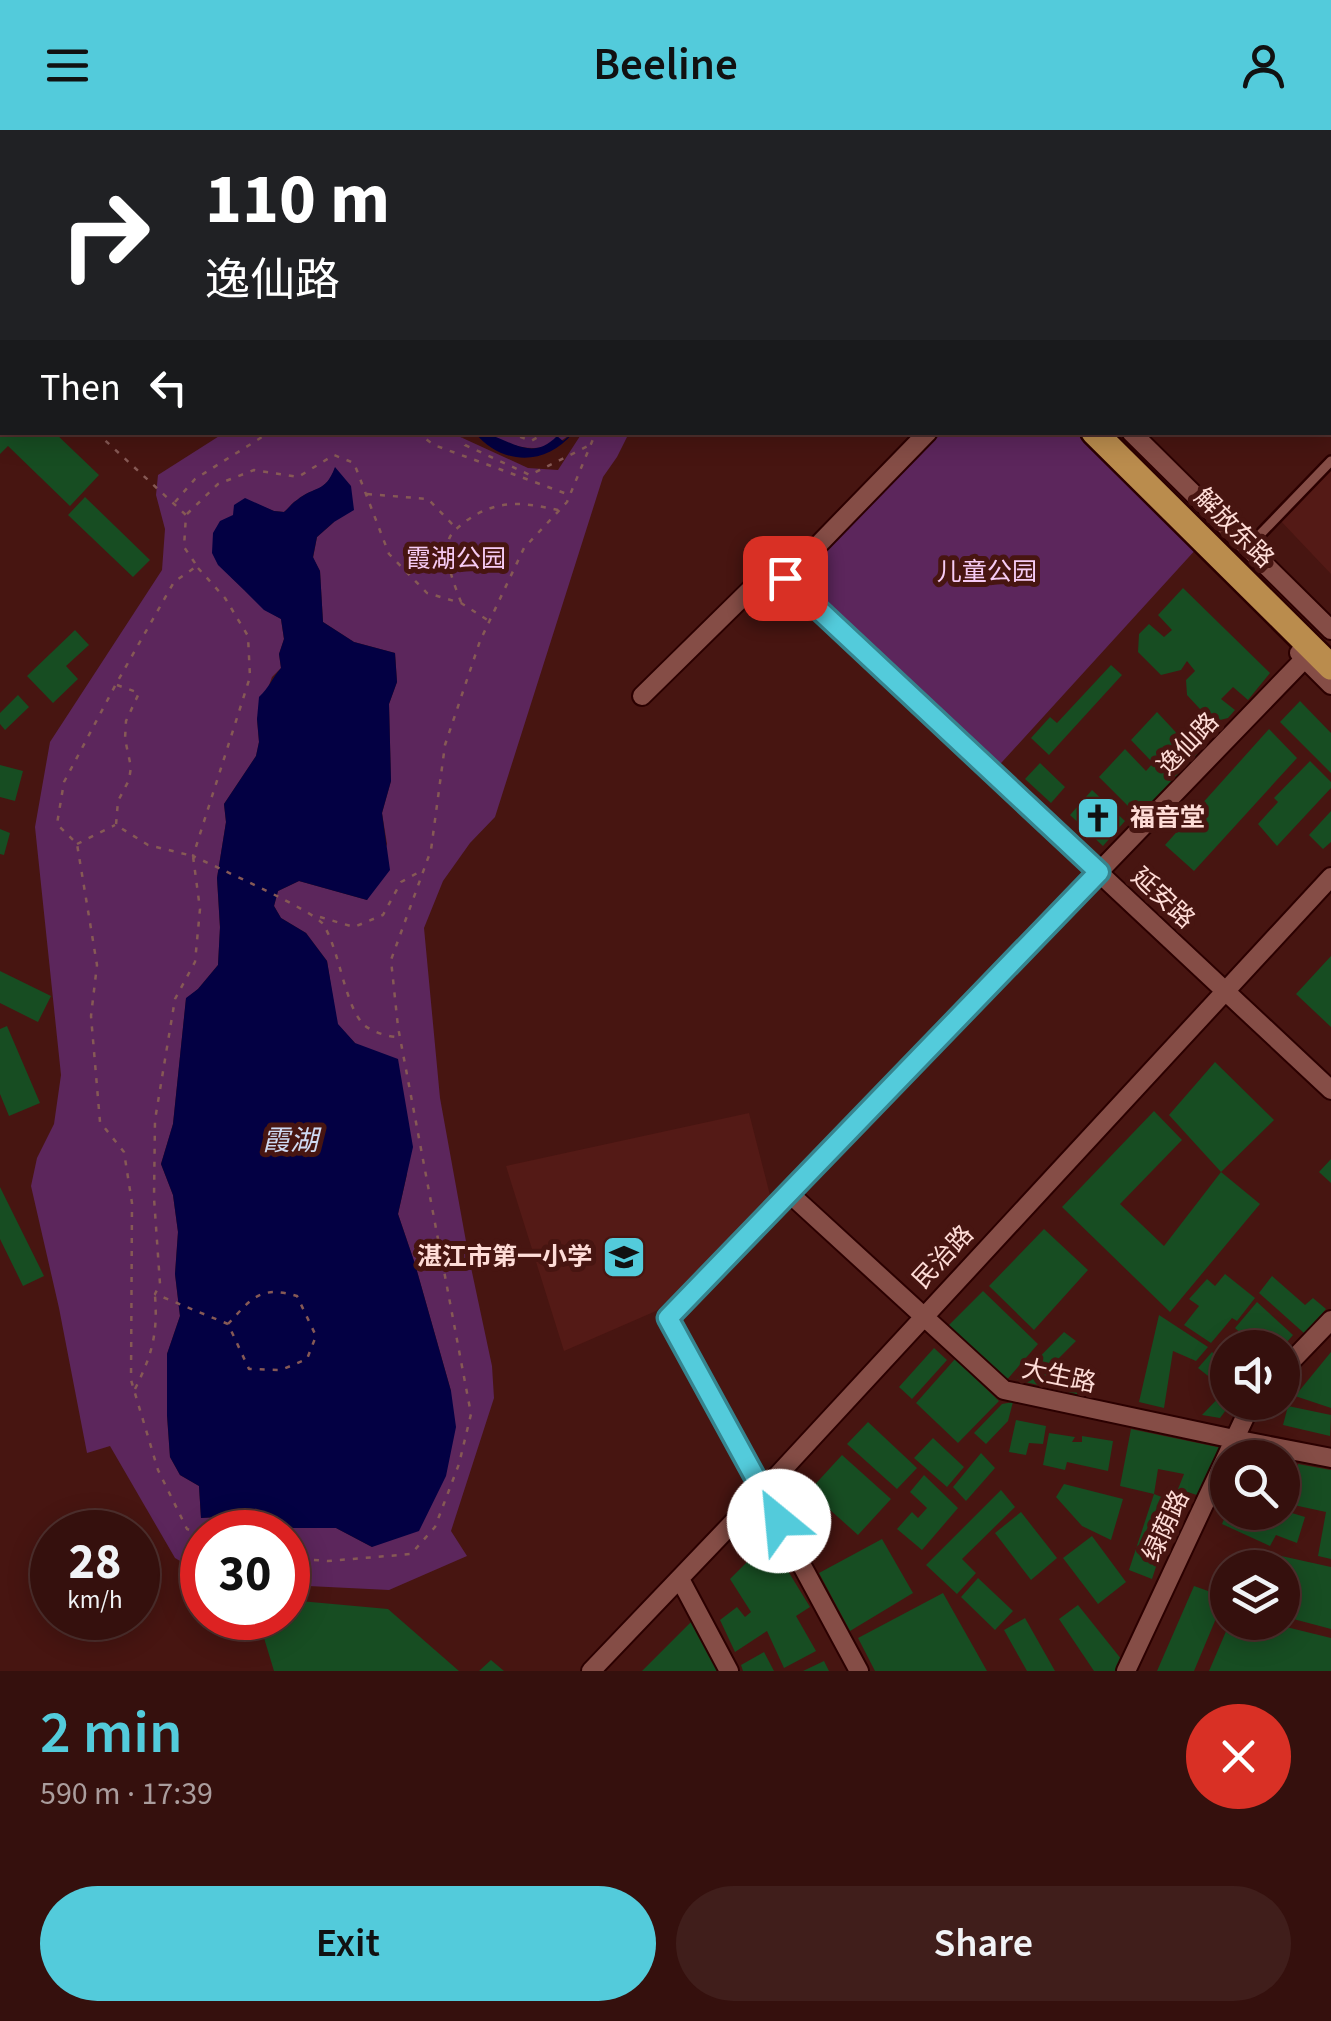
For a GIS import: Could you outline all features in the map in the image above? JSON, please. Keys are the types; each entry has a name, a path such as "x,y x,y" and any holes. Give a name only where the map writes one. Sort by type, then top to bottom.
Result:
{"main road":[{"name":"解放东路","path":"1097,435 1327,650"},
{"name":"解放东路","path":"1112,435 1327,650"}],"street":[{"path":"642,696 759,581 785,578 925,435"},
{"path":"1084,435 1331,685"},
{"path":"1133,435 1247,548 1327,650"},
{"name":"延安路","path":"785,578 1331,1090"},
{"name":"逸仙路","path":"859,1671 668,1318 1099,872 1327,650"},
{"name":"民治路","path":"592,1671 1331,877"},
{"name":"大生路","path":"789,1192 1004,1390 1331,1458"},
{"path":"1300,1352 1331,1320"},
{"name":"绿荫路","path":"1126,1671 1243,1420"},
{"path":"680,1579 729,1671"}],"lane":[{"path":"1247,548 1331,461"}],"path":[{"path":"99,435 186,515"},
{"path":"174,504 195,479 265,435"},
{"path":"420,435 434,445 566,494"},
{"path":"463,435 465,445 530,475 589,446"},
{"path":"516,435 531,441 540,435"},
{"path":"310,1560 411,1554 435,1527 471,1414 400,1037 391,960 431,850 445,745 480,641 524,548 567,502 594,435"},
{"path":"134,1390 145,1370 158,1328 154,1120 174,1000 194,962 200,909 194,856 250,677 248,636 225,598 184,547 186,515 218,484 254,470 298,477 334,455 354,462 389,554 427,593 461,603 489,620"},
{"path":"366,494 428,499 456,528"},
{"path":"461,603 448,558 449,539 456,528 499,504 527,503 558,510"},
{"path":"180,1515 158,1470 132,1380 132,1203 124,1152 100,1122 91,1016 97,965 77,844 58,824 64,782 116,684 174,582 197,566"},
{"path":"116,684 139,693 126,720 131,766 118,801 116,824"},
{"path":"116,824 148,846 194,856 321,920 364,1025 391,1038 400,1037"},
{"path":"77,844 116,824"},
{"path":"314,916 354,927 383,915 400,882 424,869"},
{"path":"155,1294 228,1324 249,1369 280,1370 308,1359 316,1336 297,1296 277,1290 244,1306 228,1324"}],"shaded area":[{"path":"1331,456 1331,574 1277,517"},
{"name":"湛江市第一小学","path":"749,1113 772,1203 656,1311 564,1351 506,1166"}],"green space":[{"name":"霞湖公园","path":"221,435 456,435 528,468 558,470 581,435 628,435 603,477 495,817 470,843 443,881 424,928 440,1098 492,1366 494,1398 451,1531 467,1556 389,1590 310,1586 310,1528 336,1528 372,1547 451,1391 398,1214 407,1174 355,1043 337,1024 327,961 306,933 281,918 274,906 278,891 299,881 367,900 387,844 382,813 391,781 389,704 397,682 395,653 354,642 323,622 320,571 313,558 317,537 334,522 335,468 323,486 284,512 244,499 231,577 264,609 281,619 284,639 279,654 281,668 272,677 257,719 256,756 224,804 226,822 217,878 218,965 186,999 173,1124 161,1164 173,1195 178,1232 175,1274 180,1316 167,1354 170,1457 180,1475 199,1486 200,1510 180,1510 180,1561 160,1532 160,1510 147,1510 110,1446 87,1453 31,1186 37,1158 54,1124 61,1075 35,827 50,742 162,570 165,529 156,495 158,475"},
{"path":"492,435 568,435 541,448 508,443"},
{"name":"儿童公园","path":"926,435 1090,435 1198,547 992,773 785,579"}],"water":[{"path":"477,435 536,448 557,436 563,441 571,435 550,452 524,458 498,452"},
{"name":"霞湖","path":"335,467 351,486 354,510 317,537 313,557 320,571 323,622 354,642 395,653 397,682 389,704 391,781 382,813 390,870 367,900 299,881 278,891 274,906 281,918 306,933 327,961 338,1024 355,1043 398,1059 413,1147 398,1214 451,1391 456,1427 446,1476 419,1531 372,1547 336,1528 310,1528 310,1510 200,1510 199,1486 180,1475 170,1457 167,1415 167,1354 180,1316 175,1274 178,1232 173,1195 161,1164 173,1124 186,998 218,965 217,878 226,822 224,804 256,756 259,697 281,668 279,654 284,639 281,619 264,610 218,565 212,553 213,533 220,521 233,515 234,505 245,498 284,512 331,476"}],"building":[{"path":"0,435 57,435 99,475 70,506 8,446 0,454"},
{"path":"85,497 150,560 133,577 68,515"},
{"path":"1183,588 1270,673 1248,700 1233,687 1221,699 1235,710 1228,718 1212,722 1187,695 1186,680 1195,671 1187,661 1181,670 1161,675 1138,652 1139,634 1149,624 1164,637 1172,630 1158,615"},
{"path":"75,630 89,645 66,666 78,679 53,703 27,676"},
{"path":"1111,665 1122,675 1049,755 1031,738 1050,717 1057,723"},
{"path":"18,695 29,707 5,730 0,724 0,713"},
{"path":"1300,701 1331,733 1331,773 1280,722"},
{"path":"1157,712 1198,756 1139,817 1099,777 1125,749 1146,771 1153,763 1131,740"},
{"path":"1269,729 1297,758 1194,871 1165,845"},
{"path":"1310,761 1331,782 1331,788 1277,846 1258,824 1278,802 1274,798"},
{"path":"1040,763 1065,787 1051,803 1025,779"},
{"path":"0,765 23,771 15,801 0,797"},
{"name":"福音堂","path":"1092,790 1125,821 1103,846 1070,815"},
{"path":"1331,811 1331,842 1323,849 1309,835"},
{"path":"0,829 10,833 4,855 0,854"},
{"path":"1331,956 1331,1027 1296,994"},
{"path":"0,971 51,996 38,1022 0,1003"},
{"path":"7,1026 40,1103 9,1116 0,1094 0,1029"},
{"path":"1215,1062 1274,1120 1221,1172 1169,1115"},
{"path":"1154,1111 1182,1140 1120,1204 1164,1246 1221,1172 1260,1204 1170,1312 1062,1207"},
{"path":"1331,1159 1331,1183 1319,1172"},
{"path":"0,1187 44,1276 23,1286 0,1239"},
{"path":"1044,1229 1088,1270 1034,1330 989,1286"},
{"path":"1225,1274 1255,1298 1237,1321 1232,1318 1222,1330 1210,1330 1210,1342 1184,1325 1199,1306 1189,1299 1207,1279 1215,1286"},
{"path":"1272,1276 1305,1305 1313,1298 1326,1309 1305,1334 1259,1293"},
{"path":"983,1291 1038,1344 1005,1382 948,1326"},
{"path":"1257,1302 1288,1330 1237,1330"},
{"path":"1159,1315 1208,1347 1196,1361 1173,1351 1164,1408 1139,1402"},
{"path":"1064,1332 1076,1341 1048,1369 1088,1377 1084,1396 1017,1380"},
{"path":"934,1348 947,1360 912,1399 899,1387"},
{"path":"1331,1352 1331,1408 1300,1398 1300,1390"},
{"path":"1210,1354 1210,1377 1198,1368"},
{"path":"955,1359 999,1401 958,1443 916,1403"},
{"path":"1013,1402 1008,1421 986,1444 974,1433 1002,1404"},
{"path":"1300,1409 1331,1415 1330,1436 1283,1425 1284,1420 1300,1420"},
{"path":"1016,1420 1046,1426 1043,1444 1029,1443 1026,1455 1009,1452"},
{"path":"868,1422 917,1468 897,1489 847,1444"},
{"path":"1131,1429 1210,1445 1210,1474 1200,1496 1178,1489 1184,1474 1158,1469 1154,1494 1120,1486"},
{"path":"1049,1433 1075,1437 1072,1442 1082,1442 1082,1436 1113,1441 1108,1471 1067,1462 1065,1470 1043,1465"},
{"path":"933,1438 964,1467 947,1487 914,1458"},
{"path":"981,1453 995,1468 966,1501 953,1487"},
{"path":"842,1455 891,1499 858,1535 809,1491"},
{"path":"1300,1464 1331,1470 1331,1559 1318,1556 1326,1512 1300,1506"},
{"path":"924,1475 958,1508 922,1550 897,1529 912,1512 918,1518 927,1508 910,1492"},
{"path":"1064,1484 1123,1499 1111,1540 1082,1526 1056,1497"},
{"path":"1001,1490 1015,1507 962,1559 976,1573 957,1594 926,1565"},
{"path":"1154,1494 1177,1503 1152,1579 1129,1570"},
{"path":"1021,1512 1057,1558 1031,1580 995,1533"},
{"path":"1300,1515 1305,1517 1297,1543 1276,1535 1270,1546 1235,1530 1300,1530"},
{"path":"1092,1536 1126,1582 1098,1604 1063,1558"},
{"path":"882,1539 913,1593 850,1631 819,1573"},
{"path":"769,1540 810,1607 796,1616 816,1651 784,1668 767,1631 735,1652 720,1620 737,1607 745,1617 751,1612 730,1579"},
{"path":"1300,1560 1331,1567 1331,1629 1300,1621"},
{"path":"978,1578 1013,1611 995,1630 961,1597"},
{"path":"1194,1586 1210,1592 1210,1633 1194,1671 1157,1671"},
{"path":"943,1593 987,1671 875,1671 858,1638"},
{"path":"310,1602 388,1609 459,1671 274,1671 265,1640 310,1640"},
{"path":"1078,1605 1122,1660 1117,1671 1094,1671 1059,1619"},
{"path":"1025,1618 1055,1671 1027,1671 1004,1630"},
{"path":"692,1621 719,1671 642,1671"},
{"path":"1300,1630 1331,1638 1331,1671 1209,1671 1222,1640 1300,1640"},
{"path":"764,1652 774,1671 743,1671 741,1665"},
{"path":"491,1660 504,1671 479,1671"},
{"path":"824,1661 829,1671 803,1671"}],"place":[{"name":"福音堂","path":"1098,818"},
{"name":"湛江市第一小学","path":"624,1257"}],"route":[{"path":"779,1521 668,1318 1099,872 785,578"}]}
